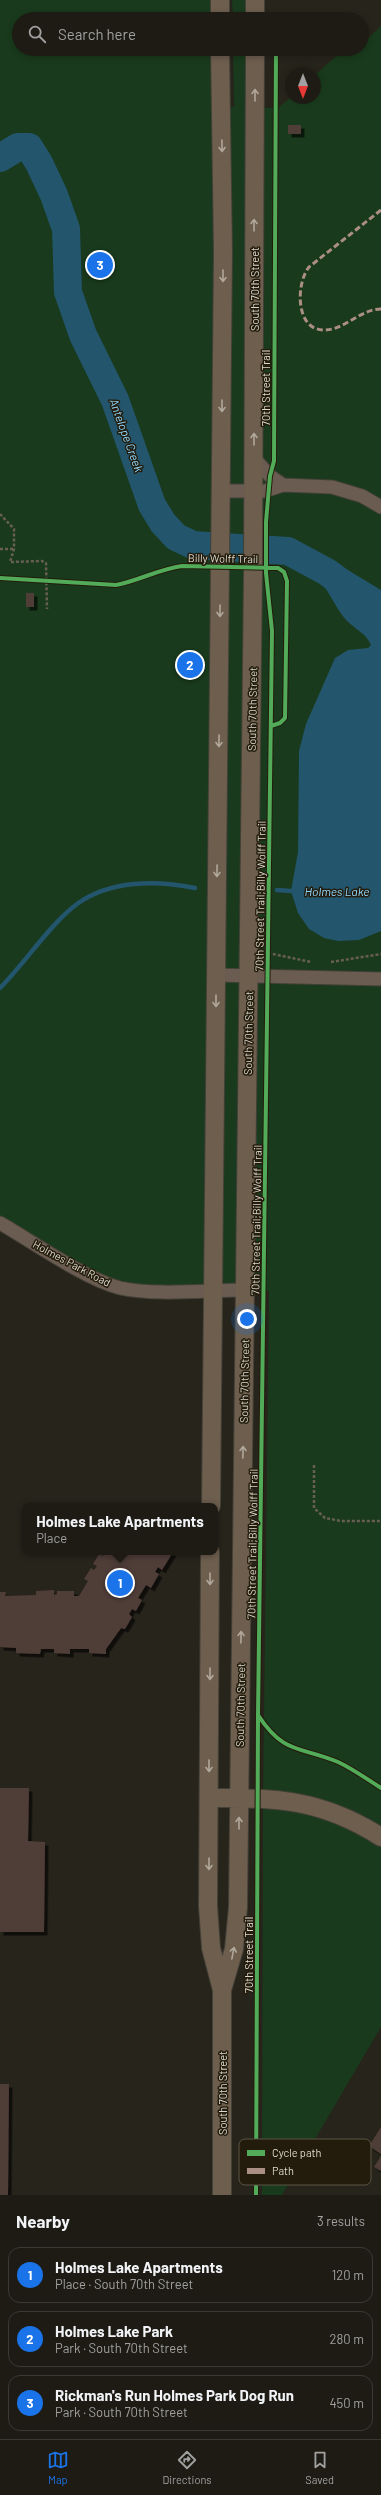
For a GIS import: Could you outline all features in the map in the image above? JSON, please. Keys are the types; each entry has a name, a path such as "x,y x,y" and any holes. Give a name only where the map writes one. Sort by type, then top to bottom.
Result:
{"main road":[{"path":"220,0 220,12"},
{"path":"255,0 255,12"},
{"path":"211,1503 221,572 223,252 220,56"},
{"name":"South 70th Street","path":"222,1990 231,1965 236,1931 239,1798 254,573 255,56"},
{"name":"South 70th Street","path":"210,1555 209,1930 222,1990 222,2195"},
{"path":"209,1798 275,1799 320,1807 349,1818 381,1837"}],"street":[{"path":"254,458 270,476 283,485"},
{"path":"221,491 254,492 270,490 283,485 332,487 362,496 381,507"},
{"path":"216,975 381,979"},
{"name":"Holmes Park Road","path":"0,1222 87,1274 114,1286 151,1291 245,1290"}],"path":[{"path":"0,514 14,529 14,549 10,562 42,561 46,563 48,581 47,609"},
{"path":"0,549 14,549"},
{"path":"40,581 54,582"},
{"path":"268,953 314,963"},
{"path":"330,962 381,954"},
{"path":"314,1465 314,1508 325,1518 341,1521 381,1521"}],"green space":[{"path":"0,0 220,0 220,12 12,12 12,56 220,56 222,107 234,107 233,56 246,56 246,107 278,108 285,102 285,104 321,104 321,70 336,56 369,56 369,37 381,26 381,2027 315,2139 262,2139 263,1799 269,1291 121,1288 0,1223"},
{"path":"232,0 246,0 246,12 233,12"},
{"path":"262,2185 288,2185 282,2195 262,2195"}],"water":[{"name":"Holmes Lake","path":"294,547 313,549 381,590 381,931 359,940 338,941 324,938 309,929 298,913 291,891 298,852 299,751 306,724 335,658 348,650 368,648 371,645 364,635 342,616 319,580 293,559 288,551"}],"building":[{"path":"288,125 301,125 301,134 288,134"},
{"path":"26,593 34,593 34,607 26,607"},
{"path":"98,1555 171,1555 162,1570 158,1567 155,1572 159,1574 151,1588 146,1585 138,1598 142,1600 136,1611 132,1609 129,1614 132,1617 125,1629 121,1628 106,1649 106,1654 89,1653 89,1649 70,1649 70,1654 54,1653 54,1649 41,1649 40,1654 16,1653 16,1648 0,1647 0,1592 6,1592 5,1596 36,1595 36,1591 54,1590 54,1595 57,1594 57,1591 74,1591 74,1596 79,1596 88,1581 84,1579 91,1568 94,1570 97,1566 93,1564"},
{"path":"0,1788 29,1788 28,1841 45,1842 44,1932 0,1932"},
{"path":"0,2084 9,2084 8,2195 0,2195"},
{"path":"381,2127 381,2154 371,2147 371,2143"},
{"path":"381,2156 381,2171 374,2167"}],"waterway":[{"name":"Antelope Creek","path":"0,158 18,147 29,147 39,163 54,195 66,229 68,292 83,335 115,400 152,505 163,523 176,537 193,545 288,551 327,572 381,612"},
{"path":"0,988 57,922 77,904 90,896 104,890 134,884 150,883 180,885 195,888"},
{"path":"277,890 291,891"}],"marked path":[{"path":"381,210 309,267 305,274 300,294 303,314 307,322 314,328 323,330 338,327 366,312 381,309"}],"cycle path":[{"name":"70th Street Trail","path":"256,2139 258,1715 272,631 266,573 266,522 270,476 274,461 276,56"},
{"name":"Billy Wolff Trail","path":"0,578 116,585 182,566 278,568 284,572 287,581 285,718 280,723 271,726"},
{"path":"258,1715 267,1728 285,1743 294,1748 338,1762 381,1788"},
{"name":"70th Street Trail","path":"256,2185 256,2195"}],"place":[{"name":"Rickman's Run Holmes Park Dog Run","path":"100,265"},
{"name":"Holmes Lake Park","path":"190,665"},
{"name":"Holmes Lake Apartments","path":"120,1583"}]}
